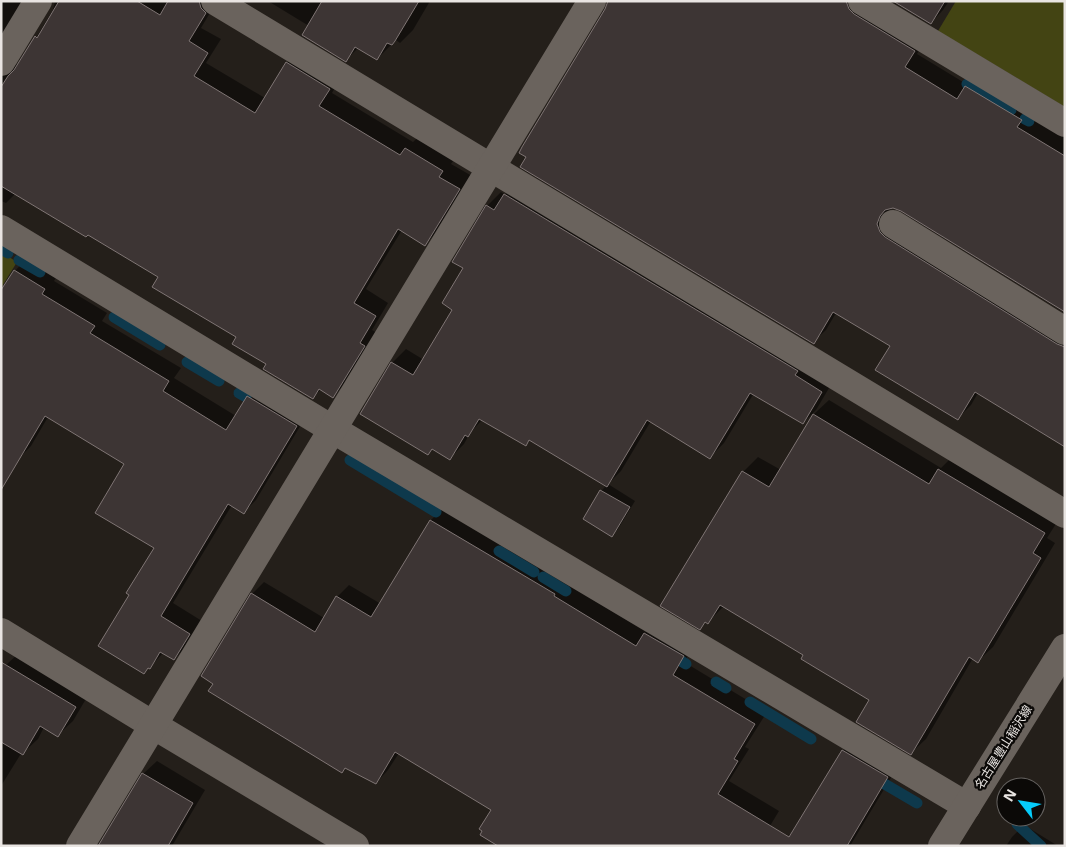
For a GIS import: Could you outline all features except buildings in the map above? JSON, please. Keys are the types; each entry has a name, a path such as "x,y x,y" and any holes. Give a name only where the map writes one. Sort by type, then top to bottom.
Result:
{"street":[{"path":"1,62 38,1"},
{"path":"215,1 1065,514"},
{"path":"80,846 592,1"},
{"path":"862,1 1065,124"},
{"path":"893,224 1065,331"},
{"path":"1,229 332,429 966,806"},
{"path":"1,632 355,846"},
{"name":"名古屋豊山稲沢線","path":"942,846 1065,648"}],"shaded area":[{"path":"956,1 1065,1 1065,107 938,31"},
{"path":"1,252 17,262 1,288"}],"waterway":[{"path":"967,84 1011,110"},
{"path":"1025,119 1029,121"},
{"path":"1,249 8,253"},
{"path":"19,260 40,272"},
{"path":"114,317 160,345"},
{"path":"187,362 219,381"},
{"path":"239,393 246,397"},
{"path":"350,460 436,512"},
{"path":"499,551 534,572"},
{"path":"543,577 566,591"},
{"path":"668,653 686,664"},
{"path":"716,682 726,688"},
{"path":"750,702 811,739"},
{"path":"871,776 917,803"},
{"path":"1020,827 1041,846"}]}
